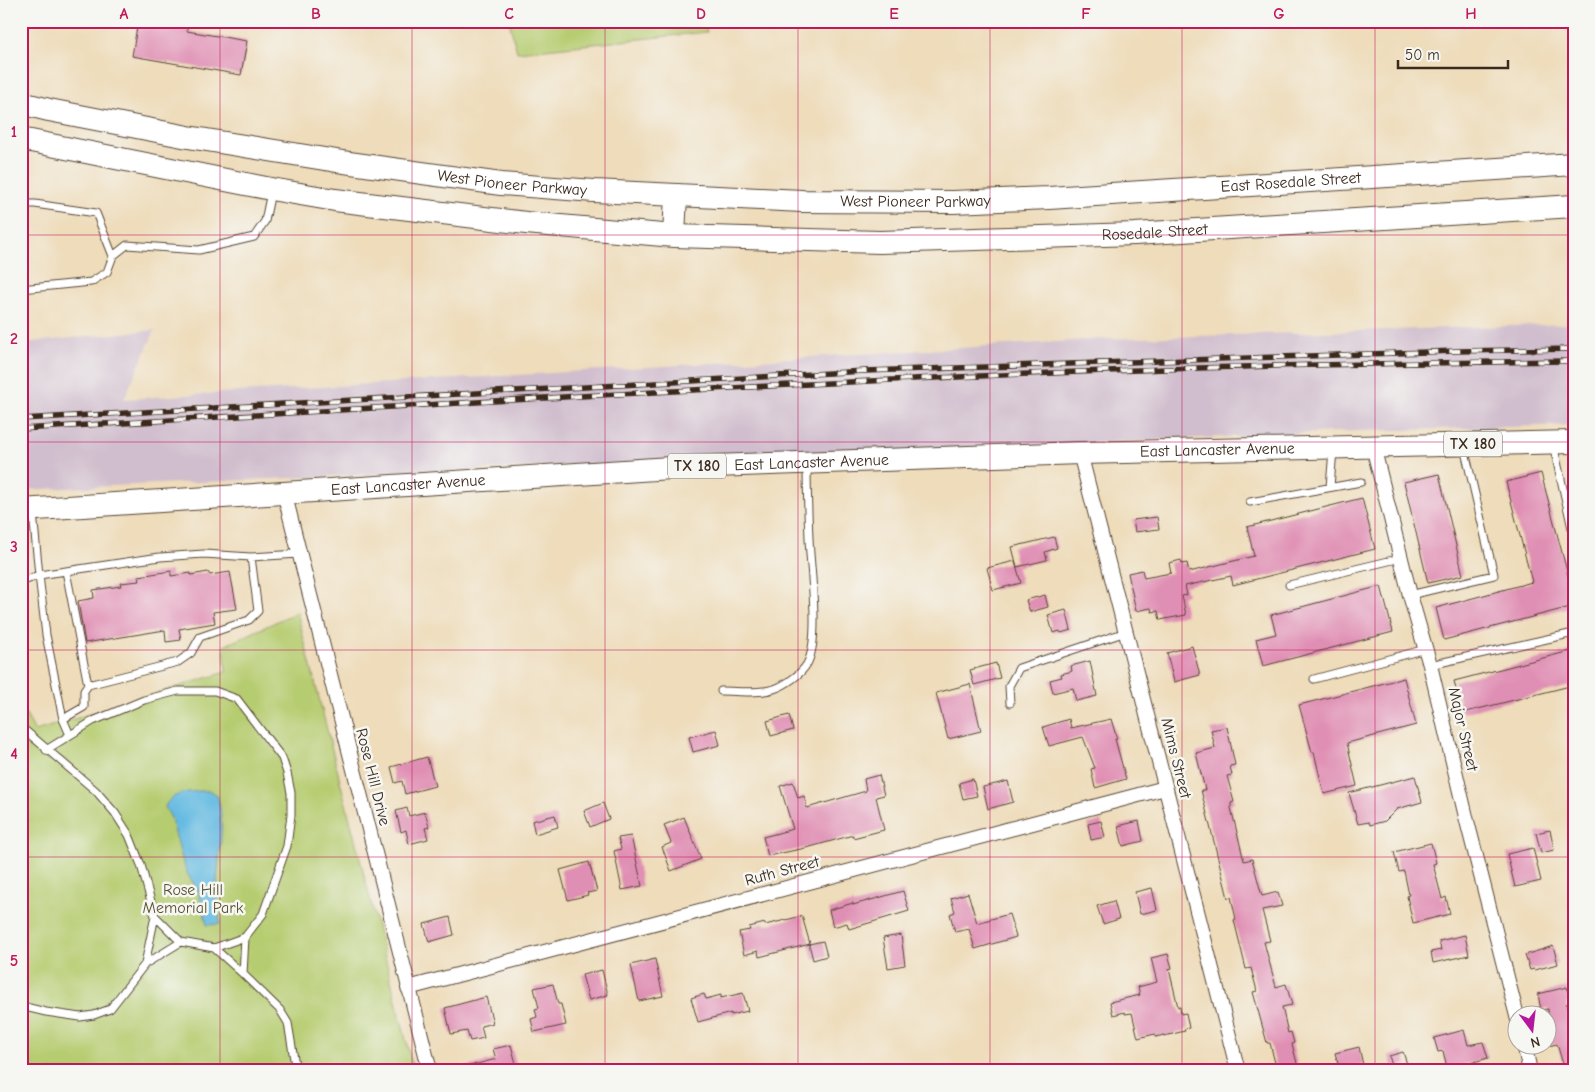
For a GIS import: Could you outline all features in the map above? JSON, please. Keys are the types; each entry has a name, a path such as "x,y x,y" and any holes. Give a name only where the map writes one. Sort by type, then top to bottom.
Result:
{"main road":[{"name":"West Pioneer Parkway","path":"21,103 127,126 343,162 501,184 802,202 1007,200"},
{"path":"21,139 335,200 526,223 674,236 676,195"},
{"name":"East Rosedale Street","path":"1007,200 1574,164"},
{"name":"Rosedale Street","path":"674,236 880,242 1126,235 1574,206"},
{"name":"East Lancaster Avenue","path":"27,509 686,467 1080,453 1563,442"}],"street":[{"name":"Major Street","path":"1373,446 1410,595 1426,649 1514,1004"},
{"name":"Mims Street","path":"1080,453 1238,1071"},
{"name":"Rose Hill Drive","path":"284,492 430,1071"},
{"name":"Ruth Street","path":"408,988 1165,788"},
{"path":"1526,1054 1530,1071"}],"lane":[{"path":"21,289 91,282 107,272 113,256 127,246 199,250 254,237 265,222 271,189"},
{"path":"21,204 35,204 96,213 113,256"},
{"path":"1563,442 1574,537"},
{"path":"1410,595 1494,575 1464,444"},
{"path":"1330,487 1333,447"},
{"path":"721,691 765,691 775,689 799,673 807,664 813,644 814,620 807,463"},
{"path":"1250,502 1361,482"},
{"path":"27,509 40,575 46,635 63,719 70,736"},
{"path":"21,582 40,575 160,557 196,554 251,557 299,554"},
{"path":"63,719 84,707 84,691 88,685 178,662 190,654 200,637 249,620 258,611 251,557"},
{"path":"1289,585 1401,558"},
{"path":"66,571 88,685"},
{"path":"1010,703 1009,686 1018,668 1126,632"},
{"path":"1430,665 1574,633"},
{"path":"1314,679 1426,649"},
{"path":"46,750 93,721 144,700 178,692 215,691 237,698 282,758 291,793 291,815 287,846 263,914 244,937 214,948 181,942 155,916"},
{"path":"21,727 96,792 115,813 129,835 141,865 155,916 145,964"},
{"path":"243,974 244,937"},
{"path":"21,1006 80,1017 94,1015 110,1009 145,964 181,942"},
{"path":"214,948 280,1010 288,1023 296,1071"}],"shaded area":[{"path":"1574,324 1574,425 1360,431 21,490 21,343 155,330 124,399 1106,339"}],"green space":[{"path":"509,21 704,21 707,32 517,52"},
{"name":"Rose Hill Memorial Park","path":"297,612 414,1071 21,1071 21,706 35,731 226,672 224,646"}],"water":[{"path":"211,791 217,795 221,817 217,890 220,924 207,925 198,890 188,875 171,818 165,807 168,801 179,794"}],"building":[{"path":"138,21 188,21 187,31 247,41 241,75 132,56"},
{"path":"1541,473 1574,598 1574,606 1444,640 1436,608 1532,582 1506,482"},
{"path":"1439,474 1463,575 1428,583 1404,482"},
{"path":"1362,498 1375,549 1233,585 1231,576 1185,586 1187,595 1182,596 1186,615 1160,620 1158,611 1152,612 1151,608 1136,611 1128,573 1142,570 1144,578 1171,573 1169,563 1181,560 1182,564 1187,563 1189,572 1254,556 1247,527"},
{"path":"1157,517 1159,529 1135,532 1133,520"},
{"path":"1054,537 1057,548 1045,552 1047,560 1017,567 1012,547"},
{"path":"1015,561 1021,583 993,590 987,568"},
{"path":"171,571 171,576 208,572 210,575 230,572 237,609 213,612 215,623 179,629 181,640 166,642 165,630 85,643 78,601 94,598 93,590 121,586 120,583 140,581 139,576"},
{"path":"1381,586 1393,632 1263,666 1256,639 1276,634 1271,615"},
{"path":"1045,595 1048,607 1030,612 1026,600"},
{"path":"1066,610 1071,630 1053,633 1048,615"},
{"path":"1192,646 1200,675 1174,682 1167,653"},
{"path":"1574,650 1574,685 1462,713 1454,681"},
{"path":"1090,661 1097,696 1076,701 1073,688 1053,693 1050,680 1062,677 1061,674 1072,671 1071,666"},
{"path":"996,663 1000,678 974,685 970,670"},
{"path":"1404,678 1416,725 1347,743 1357,786 1324,794 1314,752 1312,752 1299,705"},
{"path":"970,684 981,731 948,739 936,693"},
{"path":"789,715 793,730 771,736 767,721"},
{"path":"1069,719 1071,728 1111,719 1126,779 1095,788 1091,769 1095,768 1083,737 1049,746 1043,727"},
{"path":"1227,727 1235,765 1230,766 1232,775 1227,776 1234,802 1231,803 1231,808 1244,861 1252,859 1262,896 1278,892 1282,906 1262,910 1270,941 1264,942 1276,987 1286,984 1292,1005 1282,1007 1288,1033 1291,1032 1294,1043 1292,1044 1299,1071 1277,1071 1270,1043 1267,1043 1253,992 1257,991 1251,968 1246,969 1234,920 1236,919 1231,897 1228,898 1201,790 1205,790 1196,753 1215,748 1211,730"},
{"path":"716,730 720,745 693,752 689,737"},
{"path":"427,757 435,786 405,794 402,781 395,783 391,767"},
{"path":"879,775 884,795 876,797 884,830 853,838 853,835 768,856 763,837 793,829 780,786 793,782 798,798 804,796 807,808 866,791 864,779"},
{"path":"1415,776 1422,802 1397,809 1385,821 1370,825 1369,822 1358,824 1349,793"},
{"path":"973,779 977,796 963,799 959,783"},
{"path":"1008,781 1013,802 988,809 983,787"},
{"path":"603,803 609,819 590,827 584,811"},
{"path":"407,808 409,816 425,812 429,827 425,828 428,839 409,844 406,830 401,832 396,811"},
{"path":"555,815 558,827 535,834 532,821"},
{"path":"684,817 701,859 671,871 662,847 671,843 664,825"},
{"path":"1101,821 1105,837 1091,840 1088,824"},
{"path":"1139,821 1143,841 1123,846 1118,826"},
{"path":"1550,830 1554,850 1541,853 1536,833"},
{"path":"631,836 642,886 622,890 614,851 621,849 618,838"},
{"path":"1431,843 1436,863 1433,864 1442,899 1446,897 1450,914 1413,923 1404,871 1399,872 1394,852"},
{"path":"1533,848 1541,881 1515,887 1507,854"},
{"path":"589,862 597,891 568,900 560,870"},
{"path":"1152,888 1157,910 1140,914 1135,892"},
{"path":"903,891 909,911 849,929 847,923 833,927 829,910"},
{"path":"968,893 977,923 1009,914 1016,937 975,949 969,929 955,932 950,914 955,912 951,898"},
{"path":"1114,901 1119,919 1103,924 1097,906"},
{"path":"802,916 810,944 759,957 758,951 744,955 739,932 750,930 749,927"},
{"path":"450,917 454,935 429,942 424,924"},
{"path":"901,935 905,965 888,968 883,938"},
{"path":"1465,935 1469,955 1433,963 1431,952 1441,950 1439,941"},
{"path":"823,941 827,956 813,960 809,944"},
{"path":"1553,946 1558,964 1530,970 1525,955"},
{"path":"1168,954 1172,968 1169,969 1178,1007 1180,1007 1181,1014 1186,1013 1189,1028 1184,1029 1185,1031 1164,1036 1155,1037 1155,1034 1138,1038 1132,1013 1125,1014 1125,1012 1113,1015 1110,1002 1140,995 1138,987 1157,982 1151,958"},
{"path":"655,959 663,996 639,1001 631,965"},
{"path":"602,970 608,995 589,1000 582,975"},
{"path":"553,984 558,1004 561,1004 566,1025 534,1032 531,1019 537,1017 535,1009 539,1008 534,988"},
{"path":"1567,987 1571,1003 1566,1004 1574,1033 1574,1071 1565,1071 1558,1047 1558,1004 1540,1004 1538,994"},
{"path":"743,993 748,1011 731,1015 731,1013 698,1022 691,998 704,994 706,999 721,995 721,998"},
{"path":"486,997 493,1023 481,1026 484,1038 470,1041 467,1031 451,1034 445,1008"},
{"path":"1464,1030 1468,1045 1483,1042 1488,1058 1452,1068 1451,1066 1447,1067 1443,1051 1438,1052 1434,1038"},
{"path":"511,1045 518,1071 467,1071 466,1067 496,1059 493,1049"},
{"path":"1359,1047 1363,1065 1340,1071 1335,1053"},
{"path":"1403,1052 1407,1064 1393,1068 1389,1056"}],"railway":[{"path":"21,419 865,371 1457,351 1574,349"},
{"path":"21,429 620,394 980,376 1277,366 1574,361"}]}
